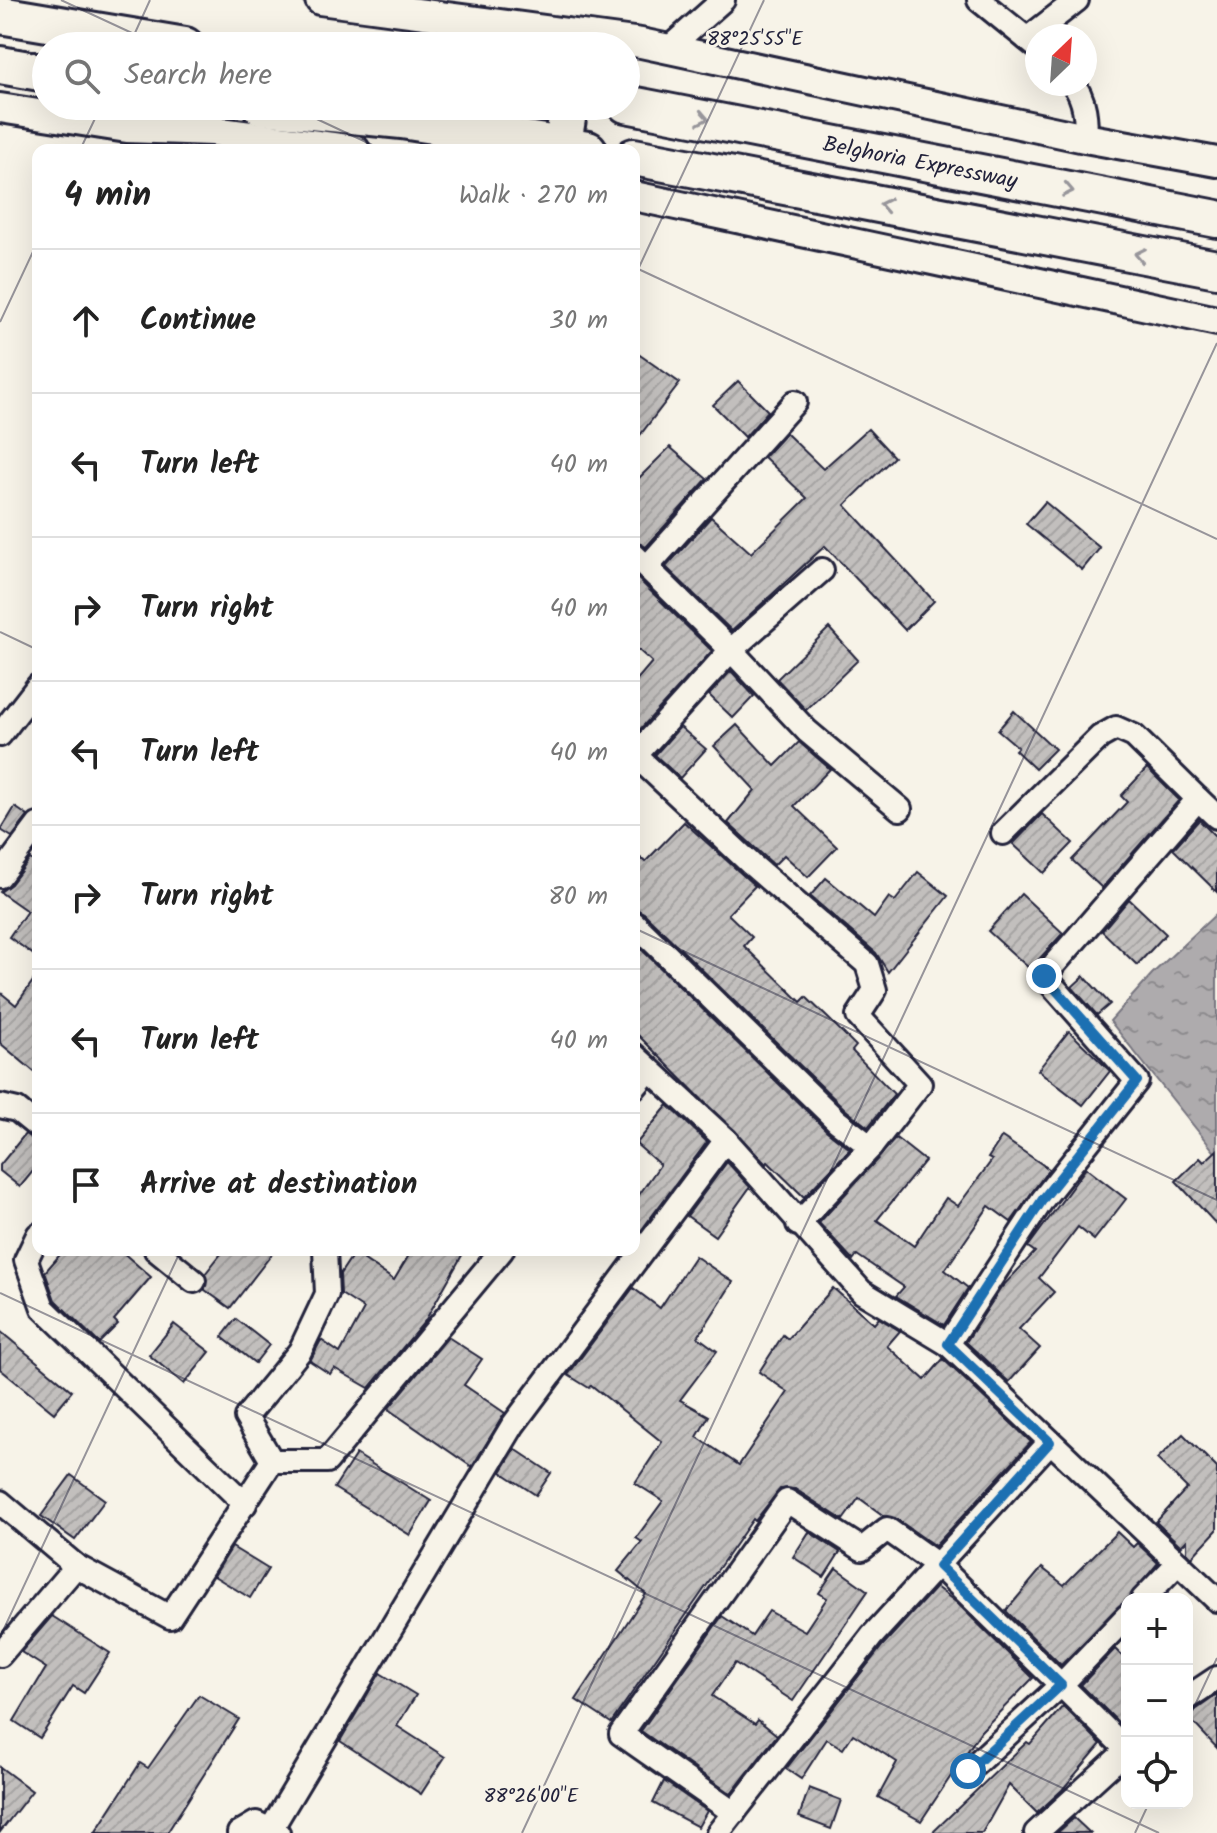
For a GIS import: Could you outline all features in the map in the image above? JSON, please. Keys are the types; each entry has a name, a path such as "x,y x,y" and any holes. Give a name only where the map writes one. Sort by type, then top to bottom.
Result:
{"highway":[{"path":"0,15 101,32"},
{"path":"0,65 32,71"},
{"name":"Belghoria Expressway","path":"640,107 1217,219"},
{"path":"402,120 542,144"},
{"path":"570,120 571,144"},
{"path":"640,158 1217,269"}],"street":[{"path":"320,0 567,32"},
{"path":"669,48 723,0"},
{"path":"979,0 1025,37"},
{"path":"1052,24 1077,0"},
{"path":"640,43 1086,130 1217,162"},
{"path":"1078,96 1086,130"},
{"path":"0,108 32,113"},
{"path":"73,120 104,125 213,131 310,144"},
{"path":"640,197 1217,321"},
{"path":"795,402 641,561 807,731 900,809"},
{"path":"640,749 731,650 822,570"},
{"path":"0,735 32,694"},
{"path":"1003,833 1100,737 1116,728 1134,736 1217,817"},
{"path":"640,762 751,864 867,964 875,990 858,1016 920,1084 871,1147 798,1224"},
{"path":"948,1344 1043,1199 1137,1081 1044,976 1198,799"},
{"path":"0,876 32,833"},
{"path":"640,929 837,1121 871,1147"},
{"path":"642,1062 726,1140 862,1292 948,1344 1217,1600"},
{"path":"0,1106 17,1110 32,1122"},
{"path":"640,1255 726,1140"},
{"path":"32,1248 26,1260 43,1308 245,1504"},
{"path":"163,1256 194,1281"},
{"path":"272,1461 246,1417 300,1351 327,1294 325,1256"},
{"path":"272,1461 327,1461 497,1256"},
{"path":"239,1833 256,1823 274,1831 513,1425 639,1256"},
{"path":"718,1833 872,1636 1050,1442"},
{"path":"0,1502 76,1566 170,1617 272,1461"},
{"path":"734,1813 621,1734 787,1501 862,1549 887,1529 939,1566 1121,1739"},
{"path":"1149,1593 1178,1563"},
{"path":"0,1655 76,1566"},
{"path":"968,1771 1061,1685 1121,1622"},
{"path":"1193,1694 1217,1678"},
{"path":"1036,1833 1121,1755"}],"water":[{"path":"1217,913 1217,1155 1110,1021 1152,974"}],"building":[{"path":"640,355 680,383 640,435"},
{"path":"738,381 768,411 745,437 713,405"},
{"path":"868,429 894,457 845,505 934,601 905,630 825,546 732,631 666,567 711,517 751,553 807,498 764,457 786,433 823,469"},
{"path":"670,447 707,479 646,547 640,544 640,477"},
{"path":"1045,502 1100,548 1082,570 1026,524"},
{"path":"640,581 712,651 640,729 640,676 652,662 640,651"},
{"path":"829,628 858,660 806,710 777,679"},
{"path":"731,671 754,696 733,718 709,695"},
{"path":"1014,711 1055,749 1035,769 1015,750 1018,747 998,730"},
{"path":"737,725 775,766 799,742 830,769 794,806 837,847 808,877 784,855 774,865 728,823 755,790 714,746"},
{"path":"680,727 706,749 680,778 655,755"},
{"path":"1147,768 1179,800 1102,888 1072,860 1127,802 1121,796"},
{"path":"15,807 28,816 12,837 1,830"},
{"path":"1042,814 1073,843 1044,873 1013,844"},
{"path":"1199,820 1217,838 1217,892 1173,849"},
{"path":"684,822 755,886 728,914 752,937 744,946 801,1002 806,997 829,1019 856,1046 852,1051 894,1094 868,1127 846,1110 640,911 640,857 645,862"},
{"path":"32,860 32,954 9,937 27,911 0,892"},
{"path":"918,872 948,896 888,972 876,953 810,896 826,878 874,918 889,897 895,901"},
{"path":"1021,894 1063,933 1030,969 988,931"},
{"path":"1129,899 1166,934 1137,965 1102,931"},
{"path":"640,950 827,1131 850,1149 804,1197 768,1162 766,1164 640,1037"},
{"path":"1084,976 1110,1004 1097,1015 1072,987"},
{"path":"32,982 32,1070 0,1043 0,992 16,1005"},
{"path":"1069,1031 1110,1071 1083,1105 1038,1070"},
{"path":"668,1105 707,1142 640,1232 640,1193 660,1165 640,1148 640,1139"},
{"path":"25,1134 32,1138 32,1172 20,1187 0,1171 0,1165"},
{"path":"1002,1137 1049,1169 1011,1222 989,1206 945,1270 968,1288 944,1325 896,1296 904,1287 857,1255 853,1260 819,1223 896,1138 925,1161 877,1220 914,1246 946,1198 958,1206 992,1160 988,1158"},
{"path":"1217,1150 1217,1225 1176,1181 1200,1158 1204,1162"},
{"path":"727,1162 750,1187 715,1236 687,1216"},
{"path":"1086,1168 1126,1199 1094,1240 1078,1227 1039,1278 1054,1292 1019,1329 1040,1348 1009,1382 966,1342 1001,1288 1035,1252 1028,1247"},
{"path":"59,1256 127,1256 151,1277 114,1320 118,1324 99,1343 55,1300 45,1272"},
{"path":"219,1256 270,1256 230,1308 205,1290 205,1274"},
{"path":"352,1256 358,1256 394,1280 408,1256 462,1256 425,1321 369,1388 334,1368 330,1374 310,1361 321,1340 340,1353 364,1309 341,1294 340,1274"},
{"path":"695,1256 733,1282 698,1337 717,1351 680,1400 709,1416 697,1437 739,1465 788,1392 759,1372 783,1335 788,1339 833,1288 874,1324 879,1318 900,1331 887,1346 925,1380 943,1359 1031,1442 935,1546 859,1498 843,1520 795,1489 780,1489 755,1521 753,1519 611,1723 576,1700 646,1594 618,1571 642,1542 636,1538 663,1501 635,1483 662,1442 591,1385 589,1388 568,1375 633,1288 660,1308"},
{"path":"236,1319 269,1345 255,1363 222,1337"},
{"path":"174,1324 210,1352 184,1384 149,1355"},
{"path":"0,1331 72,1391 54,1413 0,1369"},
{"path":"448,1337 482,1359 464,1385 505,1413 472,1467 388,1409"},
{"path":"1183,1434 1217,1468 1217,1530 1192,1557 1187,1552 1187,1540 1181,1546 1156,1522 1187,1488 1157,1459"},
{"path":"515,1449 551,1473 536,1495 501,1472"},
{"path":"356,1454 431,1501 410,1535 334,1488"},
{"path":"71,1475 105,1500 75,1540 41,1516"},
{"path":"809,1532 840,1552 824,1577 793,1557"},
{"path":"1117,1532 1133,1547 1137,1543 1158,1563 1133,1593 1121,1593 1121,1606 1061,1665 1006,1611 1042,1568 1064,1585"},
{"path":"232,1547 268,1569 250,1598 214,1576"},
{"path":"836,1568 868,1591 793,1701 735,1663 712,1696 755,1724 758,1720 777,1735 731,1794 641,1731 722,1616 752,1636 769,1611 805,1631 827,1598 819,1593"},
{"path":"936,1587 957,1603 1033,1678 981,1731 921,1821 878,1797 897,1762 853,1734 843,1749 827,1739 801,1779 786,1769 883,1645"},
{"path":"52,1616 110,1653 84,1693 73,1686 40,1738 14,1721 46,1668 21,1652"},
{"path":"1115,1649 1121,1655 1120,1724 1081,1685"},
{"path":"380,1673 416,1695 397,1726 445,1757 421,1794 340,1741"},
{"path":"199,1695 239,1719 167,1833 95,1833 140,1763 148,1768"},
{"path":"1217,1695 1217,1748 1193,1722 1193,1712"},
{"path":"1063,1706 1101,1744 1062,1790 1037,1813 1009,1785 982,1833 932,1833 1027,1742 1030,1744"},
{"path":"0,1767 32,1791 0,1832"},
{"path":"664,1781 707,1811 698,1827 653,1803"},
{"path":"809,1788 841,1800 831,1829 799,1817"},
{"path":"1074,1818 1090,1833 1057,1833"}],"route":[{"path":"968,1771 1061,1685 939,1566 1050,1442 948,1344 1043,1199 1137,1081 1044,976"}]}
